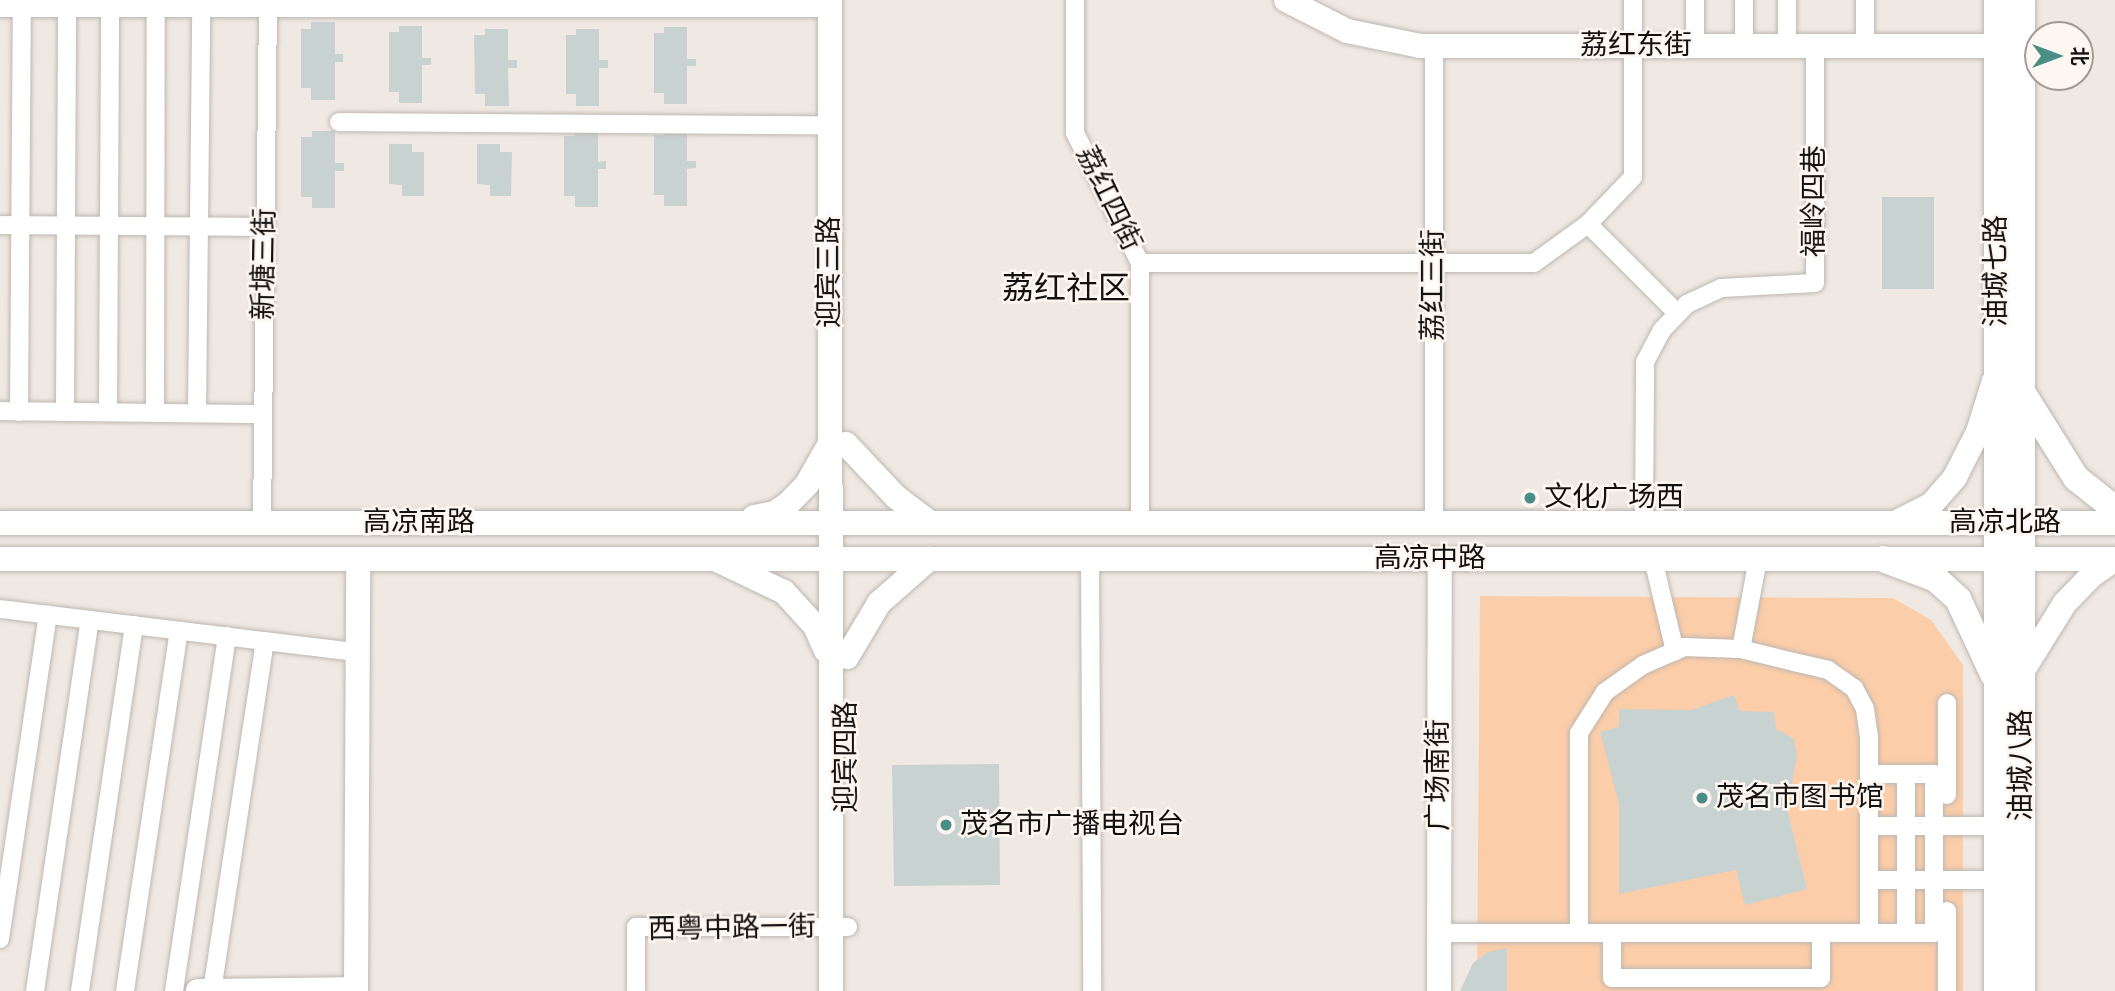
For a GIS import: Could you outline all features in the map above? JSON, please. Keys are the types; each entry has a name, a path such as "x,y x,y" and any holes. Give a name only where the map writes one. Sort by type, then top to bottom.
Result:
{"main road":[{"name":"荔红东街","path":"1286,0 1346,31 1395,44 1997,46"},
{"name":"油城七路","path":"1997,0 1997,372 2009,541"},
{"name":"油城七路","path":"2009,541 2022,392 2022,0"},
{"path":"11,5 835,2"},
{"name":"迎宾三路","path":"835,2 830,125 838,444"},
{"name":"迎宾三路","path":"835,2 837,541"},
{"path":"1895,523 1931,505 1955,477 1978,432 1997,372"},
{"path":"2022,392 2076,478 2115,509"},
{"path":"718,523 775,513 807,484 838,444 896,497 930,523"},
{"name":"高凉南路","path":"0,523 718,523 837,541"},
{"path":"604,523 604,559"},
{"name":"高凉中路","path":"837,541 930,523 1895,523"},
{"path":"1042,523 1042,559"},
{"path":"1790,523 1790,559"},
{"name":"高凉北路","path":"1895,523 2115,559"},
{"name":"高凉北路","path":"2009,541 2115,523"},
{"name":"高凉中路","path":"837,541 929,559 1883,559 2009,541"},
{"name":"高凉南路","path":"0,559 715,559 837,541"},
{"name":"迎宾四路","path":"831,991 839,927 837,541"},
{"name":"油城八路","path":"2009,541 2022,672 2022,991"},
{"name":"油城八路","path":"1997,991 1997,683 2009,541"},
{"path":"198,991 356,989 358,559"},
{"path":"715,559 784,592 815,626 839,659 879,603 929,559"},
{"name":"广场南街","path":"1439,991 1440,559"},
{"path":"1883,559 1936,579 1958,599 1997,683"},
{"path":"2022,672 2065,603 2115,559"},
{"name":"迎宾四路","path":"839,927 848,991"}],"street":[{"name":"荔红四街","path":"1076,0 1076,133 1140,263 1140,523"},
{"path":"1140,263 1534,263 1588,224 1633,177 1633,0"},
{"path":"1695,0 1695,46"},
{"path":"1744,0 1744,46"},
{"path":"1787,0 1787,46"},
{"path":"1865,0 1865,46"},
{"path":"11,5 21,225 19,412"},
{"path":"65,412 67,5"},
{"path":"107,412 110,5"},
{"path":"155,413 156,5"},
{"path":"197,413 201,5"},
{"name":"新塘三街","path":"262,523 268,5"},
{"name":"荔红三街","path":"1434,46 1434,523"},
{"name":"福岭四巷","path":"1644,523 1646,362 1676,313 1721,288 1815,283 1815,46"},
{"path":"339,122 830,125"},
{"path":"1588,224 1676,313"},
{"path":"0,225 265,228"},
{"path":"0,411 263,414"},
{"path":"1090,559 1091,991"},
{"path":"1653,559 1675,651"},
{"path":"1741,649 1758,559"},
{"path":"1,615 48,615 357,652"},
{"path":"0,939 48,615"},
{"path":"35,991 90,620"},
{"path":"80,991 134,625"},
{"path":"125,991 179,631"},
{"path":"174,991 227,636"},
{"path":"212,991 265,641"},
{"path":"1579,933 1579,733 1605,692 1643,665 1684,647 1741,649 1828,670 1854,688 1865,709 1868,774 1868,933"},
{"path":"1947,703 1940,826 1940,880 1947,991"},
{"path":"1868,774 1934,774 1940,826"},
{"path":"1906,774 1906,933"},
{"path":"1868,826 1997,826"},
{"path":"1868,880 1997,880"},
{"path":"1439,933 1934,933 1940,880"},
{"name":"西粤中路一街","path":"636,991 636,926 839,927"},
{"path":"1612,933 1612,978 1632,985 1778,985 1821,978 1821,933"}],"shaded area":[{"path":"1480,596 1893,598 1931,620 1963,665 1963,991 1477,991"}],"building":[{"path":"311,22 335,22 335,54 343,54 343,62 335,62 335,100 311,100 311,88 301,88 301,29 311,29"},
{"path":"399,26 422,26 422,58 431,58 431,65 422,65 422,103 399,103 399,92 389,92 389,32 399,32"},
{"path":"664,27 687,27 687,59 696,59 696,66 687,66 687,104 664,104 664,93 654,93 654,33 664,33"},
{"path":"485,29 508,29 508,60 517,60 517,68 508,68 509,106 485,106 485,94 475,94 474,35 485,35"},
{"path":"576,29 599,29 599,60 608,60 608,68 599,68 599,106 576,106 576,94 566,94 566,35 576,35"},
{"path":"664,129 687,129 687,161 696,161 696,168 687,169 687,206 664,206 664,195 654,195 654,135 664,135"},
{"path":"575,130 598,130 598,162 606,161 606,169 598,169 598,207 575,207 575,196 564,196 564,136 575,136"},
{"path":"312,131 335,131 335,163 344,163 344,171 335,171 335,208 312,208 312,197 301,197 301,137 312,137"},
{"path":"389,144 412,144 412,152 424,152 424,196 402,196 402,185 389,184"},
{"path":"477,144 500,144 500,152 512,152 511,196 490,196 490,185 477,184"},
{"path":"1882,197 1934,197 1934,289 1882,289"},
{"name":"茂名市图书馆","path":"1734,695 1740,711 1774,712 1776,729 1794,739 1797,756 1787,809 1807,889 1745,905 1736,870 1619,894 1619,804 1600,732 1619,727 1619,709 1692,710"},
{"name":"茂名市广播电视台","path":"999,764 1000,885 894,886 892,765"},
{"path":"1507,948 1507,991 1460,991 1473,963 1488,952"}],"place":[{"name":"文化广场西","path":"1530,498"},
{"name":"茂名市图书馆","path":"1702,798"},
{"name":"茂名市广播电视台","path":"946,825"}],"district":[{"name":"荔红社区","path":"1066,289"}]}
